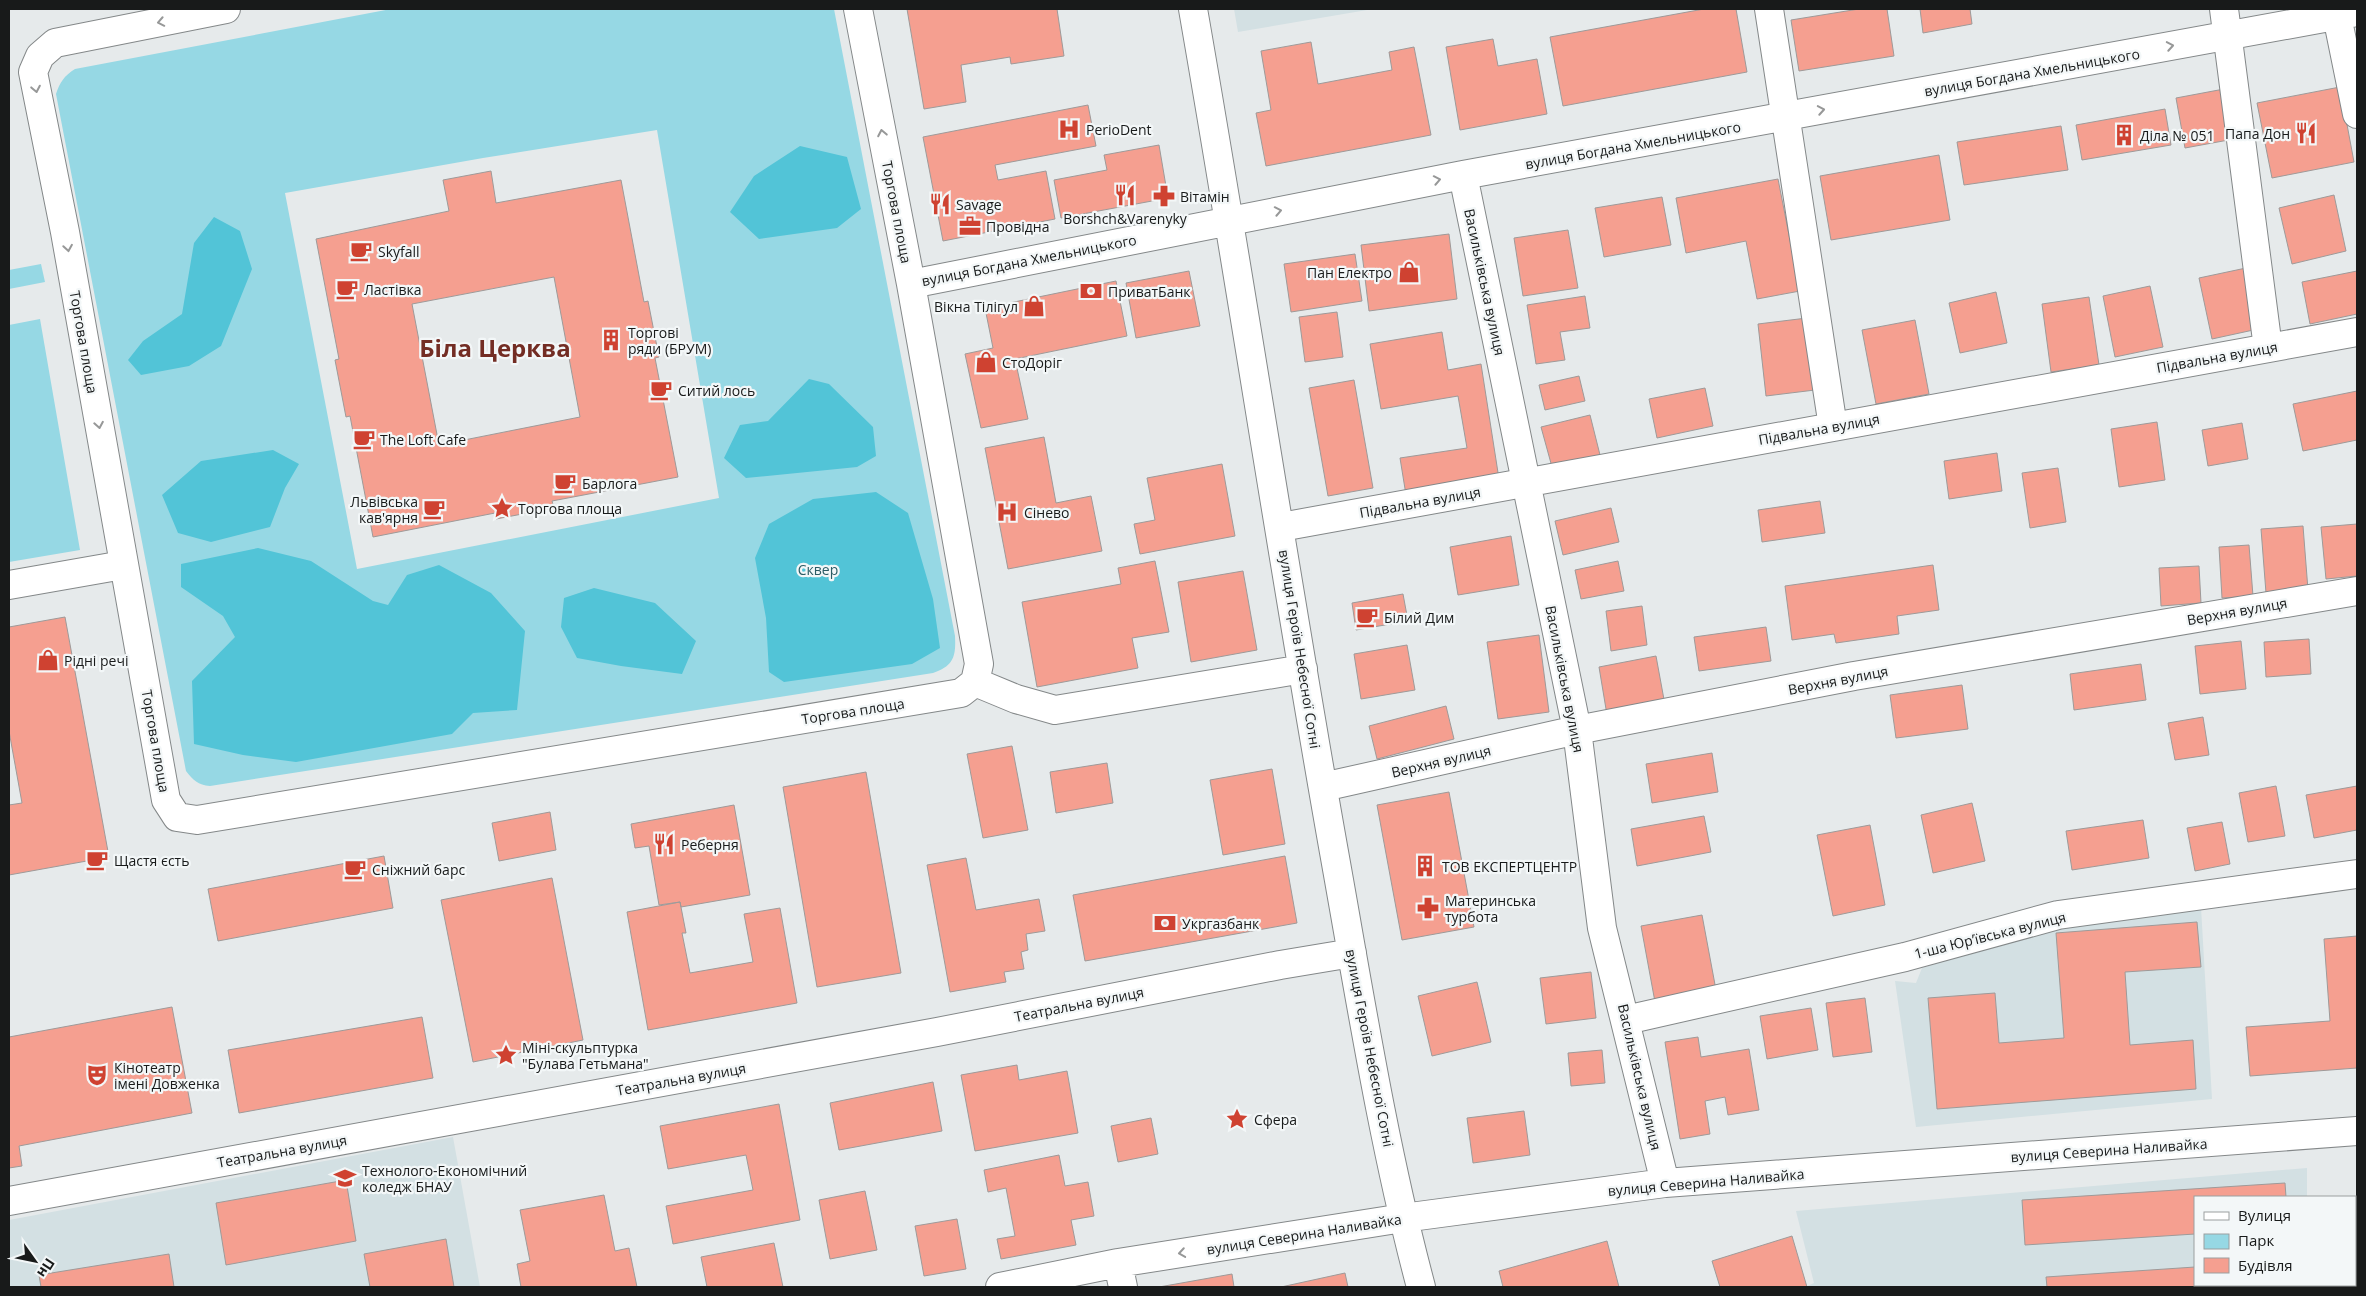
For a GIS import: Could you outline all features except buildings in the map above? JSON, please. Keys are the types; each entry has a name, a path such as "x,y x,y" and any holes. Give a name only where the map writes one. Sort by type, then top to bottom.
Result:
{"street":[{"name":"Торгова площа","path":"226,9 55,43 40,56 33,72 65,232 166,800 177,817 197,820 961,693 975,682 979,664 911,284 858,9"},
{"name":"вулиця Героїв Небесної Сотні","path":"1194,9 1230,220 1234,258 1352,953 1403,1218 1421,1287"},
{"path":"1768,9 1833,427"},
{"path":"2224,9 2268,348"},
{"path":"2347,14 2357,114"},
{"name":"вулиця Богдана Хмельницького","path":"911,284 1230,220 1463,176 2347,14"},
{"name":"Васильківська вулиця","path":"1463,176 1577,730 1602,928 1665,1183"},
{"name":"Підвальна вулиця","path":"1280,527 2357,332"},
{"path":"9,585 123,565"},
{"name":"Верхня вулиця","path":"1323,787 1577,730 1854,676 2357,590"},
{"path":"975,682 1016,699 1055,710 1303,669"},
{"name":"1-ша Юрʼївська вулиця","path":"1626,1020 1905,956 2058,915 2357,874"},
{"name":"Театральна вулиця","path":"9,1201 937,1032 1280,964 1352,953"},
{"name":"вулиця Северина Наливайка","path":"1002,1287 1120,1275 1403,1218 1665,1183 2357,1131"}],"shaded area":[{"path":"1234,9 1373,9 1238,32"},
{"path":"2201,907 2212,1099 1916,1127 1895,981 1916,983 1922,968 2061,925"},
{"name":"Технолого-Економічний коледж БНАУ","path":"453,1137 480,1287 9,1287 9,1220"},
{"path":"2307,1168 2307,1196 2194,1196 2194,1286 2309,1287 1805,1287 1814,1283 1796,1211"}],"green space":[{"name":"Сквер","path":"391,9 834,9 955,636 955,649 952,659 945,667 933,673 210,786 196,782 186,771 56,94 63,80 75,69","holes":["657,130 719,498 357,569 285,193"]},
{"path":"800,146 847,157 861,209 837,228 759,239 730,212 754,176"},
{"path":"214,217 240,231 252,269 221,346 189,366 141,375 128,360 143,341 182,314 194,243"},
{"path":"41,264 45,282 9,289 9,270"},
{"path":"40,319 80,550 9,562 9,325"},
{"path":"809,379 829,384 873,427 876,456 857,467 746,478 724,458 740,425 768,421"},
{"path":"273,450 299,464 285,488 270,527 211,542 178,533 162,495 201,461"},
{"path":"876,492 908,513 933,599 940,648 912,664 784,682 769,672 766,618 755,558 769,524 813,499"},
{"path":"258,548 311,561 373,601 388,605 407,575 439,565 491,593 525,631 517,710 473,713 452,734 296,762 243,755 194,744 192,681 235,637 223,616 181,587 181,564"},
{"path":"594,588 655,603 696,641 682,674 577,658 561,627 564,598"}],"place":[{"name":"PerioDent","path":"1069,129"},
{"name":"Папа Дон","path":"2306,133"},
{"name":"Діла № 051","path":"2124,135"},
{"name":"Borshch&Varenyky","path":"1125,195"},
{"name":"Вітамін","path":"1164,196"},
{"name":"Savage","path":"940,204"},
{"name":"Провідна","path":"970,226"},
{"name":"Skyfall","path":"361,251"},
{"name":"Пан Електро","path":"1409,272"},
{"name":"Ластівка","path":"347,289"},
{"name":"ПриватБанк","path":"1091,291"},
{"name":"Вікна Тілігул","path":"1034,306"},
{"name":"Торгові ряди (БРУМ)","path":"611,340"},
{"name":"СтоДоріг","path":"986,362"},
{"name":"Ситий лось","path":"661,390"},
{"name":"The Loft Cafe","path":"364,439"},
{"name":"Барлога","path":"565,483"},
{"name":"Торгова площа","path":"502,508"},
{"name":"Львівська кав'ярня","path":"434,509"},
{"name":"Сінево","path":"1007,512"},
{"name":"Білий Дим","path":"1367,617"},
{"name":"Рідні речі","path":"48,660"},
{"name":"Реберня","path":"664,844"},
{"name":"Щастя єсть","path":"97,860"},
{"name":"ТОВ ЕКСПЕРТЦЕНТР","path":"1425,866"},
{"name":"Сніжний барс","path":"355,869"},
{"name":"Материнська турбота","path":"1428,908"},
{"name":"Укргазбанк","path":"1165,923"},
{"name":"Міні-скульптурка \"Булава Гетьмана\"","path":"506,1055"},
{"name":"Кінотеатр імені Довженка","path":"97,1075"},
{"name":"Сфера","path":"1237,1119"},
{"name":"Технолого-Економічний коледж БНАУ","path":"345,1178"}],"district":[{"name":"Біла Церква","path":"495,347"}]}
